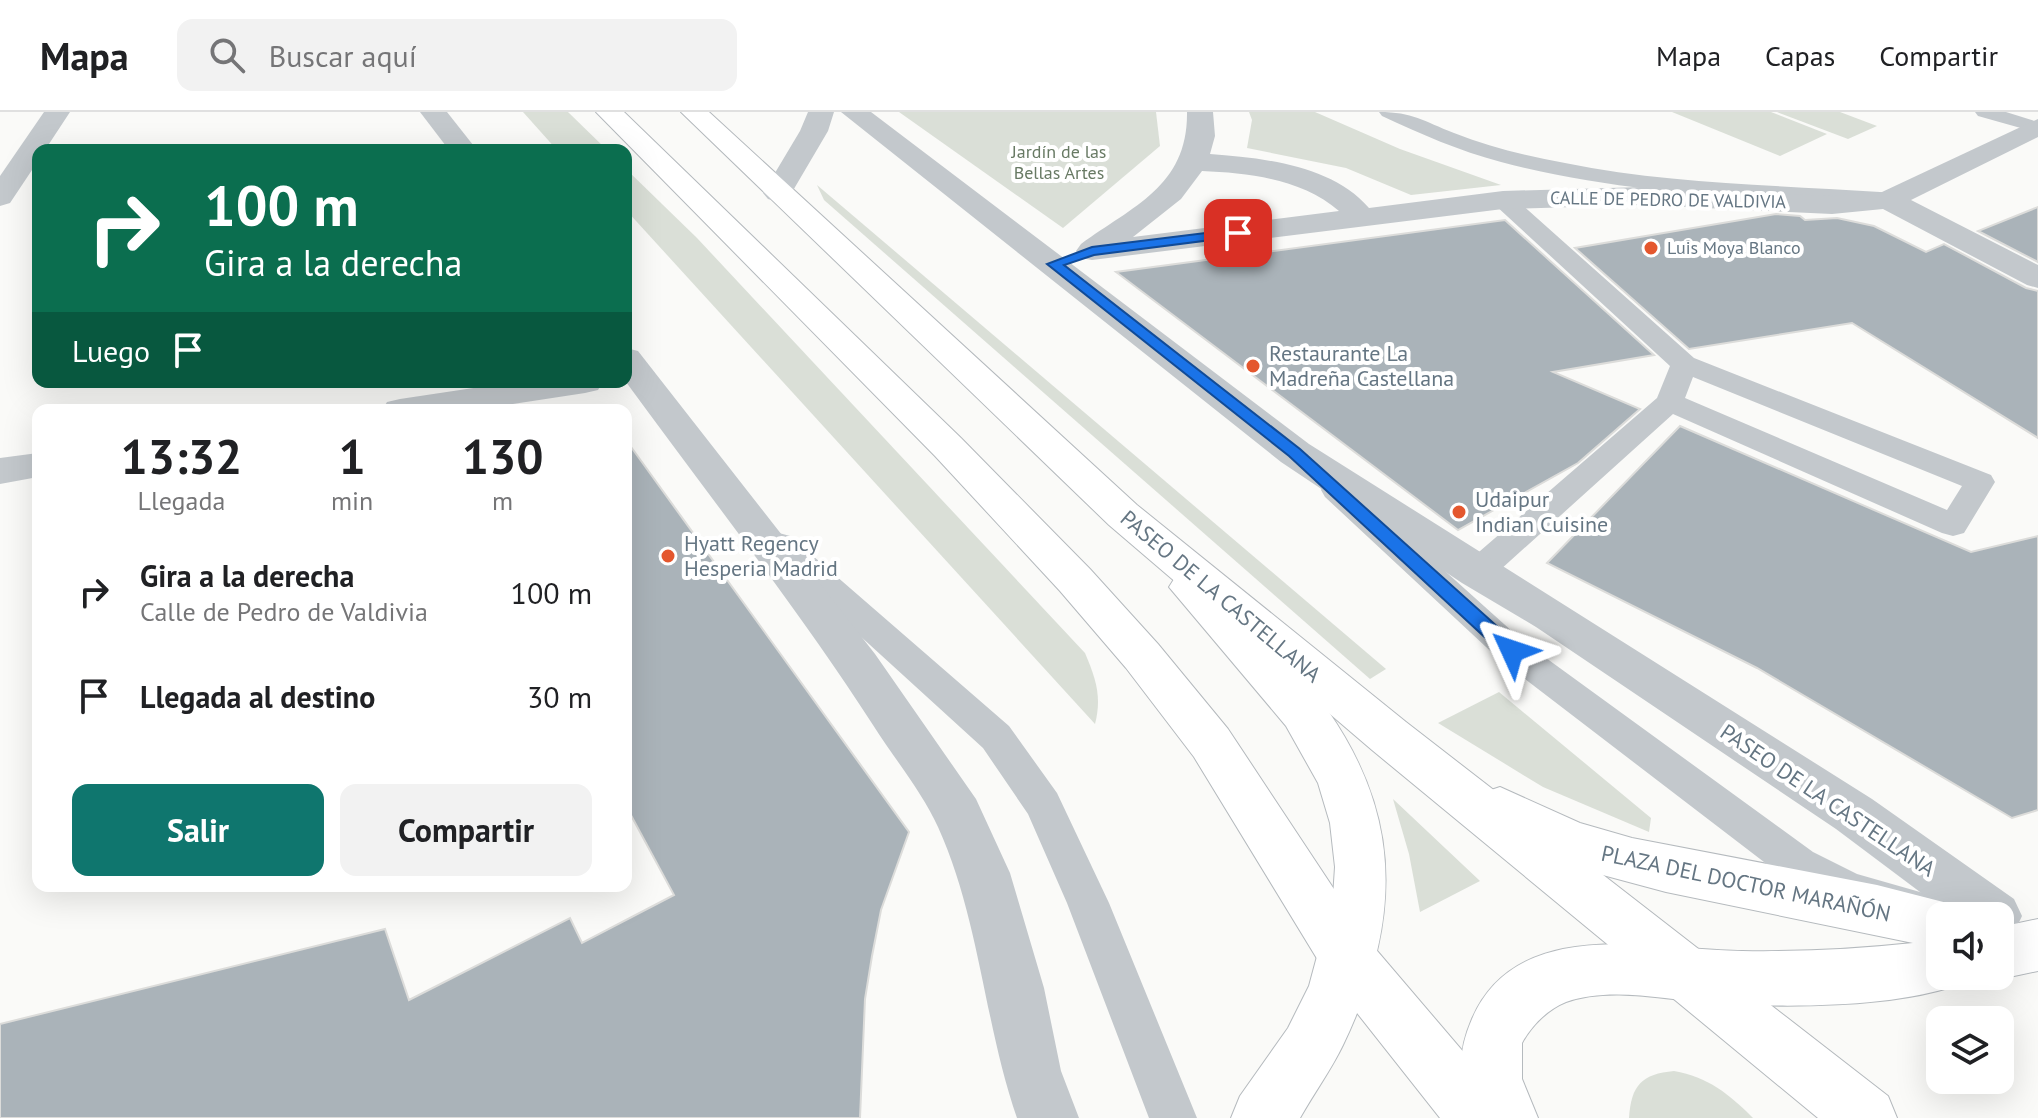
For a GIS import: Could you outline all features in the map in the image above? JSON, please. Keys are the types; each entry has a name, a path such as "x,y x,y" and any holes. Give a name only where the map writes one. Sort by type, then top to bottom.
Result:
{"main road":[{"path":"609,112 948,447 1133,645 1211,743 1347,957 1479,1118"},
{"name":"PASEO DE LA CASTELLANA","path":"694,112 1123,515 1685,975"},
{"path":"1123,515 1288,694 1322,737 1353,810 1361,868 1357,915 1347,957 1332,1004 1309,1051 1262,1118"},
{"name":"PLAZA DEL DOCTOR MARAÑÓN","path":"1427,765 1528,825 1613,858 1926,921"},
{"path":"1507,1118 1487,1062 1496,1030 1516,1001 1545,982 1579,971 1818,977 1926,966"},
{"path":"1685,975 1866,1118"}],"street":[{"path":"36,144 57,112"},
{"path":"433,112 458,144"},
{"path":"778,193 814,131 821,112"},
{"name":"PASEO DE LA CASTELLANA","path":"854,112 1295,453 1477,572 1552,616 1854,814 1968,902"},
{"path":"1054,264 1092,251 1158,205 1185,179 1200,144 1200,112"},
{"name":"CALLE DE PEDRO DE VALDIVIA","path":"1092,251 1503,200 1642,196 1832,205 1888,200 2036,128"},
{"path":"0,197 32,149"},
{"path":"1192,162 1216,162 1313,180 1343,196 1356,211 1354,219"},
{"path":"1888,200 2038,278"},
{"path":"632,372 859,666 958,814 983,873 1015,988 1031,1071 1048,1118"},
{"path":"440,404 545,388"},
{"path":"0,471 32,466"}],"lane":[{"path":"1389,112 1418,127 1521,162 1572,173 1888,200"},
{"path":"1985,112 2036,128"},
{"path":"1418,127 1445,117"},
{"path":"1503,200 1684,364 1980,482 1953,525 1670,402"},
{"path":"1477,572 1670,402 1684,364"},
{"name":"PASEO DE LA CASTELLANA","path":"1295,453 1512,651 1799,865 1848,890 1926,912"},
{"path":"740,509 996,737 1049,819 1088,903 1173,1118"}],"green space":[{"path":"523,112 568,112 601,144 552,144"},
{"name":"Jardín de las Bellas Artes","path":"899,112 1156,112 1160,146 1063,228"},
{"path":"1249,112 1315,112 1400,149 1501,185 1411,195 1346,168 1247,148 1252,120"},
{"path":"1672,112 1771,112 1827,134 1780,156"},
{"path":"1777,112 1840,112 1877,126 1848,139"},
{"path":"632,175 697,238 1085,653 1097,688 1095,724 632,217"},
{"path":"817,185 1386,669 1370,679 824,200"},
{"path":"1499,692 1651,818 1649,832 1543,787 1438,723"},
{"path":"1393,799 1480,881 1420,912 1409,854"},
{"path":"1674,1071 1717,1088 1753,1118 1629,1118 1632,1097 1640,1083 1654,1075"}],"building":[{"path":"2038,207 2038,262 1978,231"},
{"path":"1776,214 1800,216 1805,220 1837,218 1874,226 1926,252 1944,244 2026,288 2038,291 2038,438 1852,323 1689,349 1575,248"},
{"path":"1505,220 1654,355 1553,372 1640,409 1578,463 1458,530 1116,272"},
{"path":"1680,426 1971,552 2038,536 2038,810 2012,818 1757,668 1547,563"},
{"path":"632,448 909,832 881,910 872,956 865,999 860,1118 0,1118 0,1024 385,929 409,1000 570,918 582,943 674,895 632,817"}],"place":[{"name":"Luis Moya Blanco","path":"1651,248"},
{"name":"Restaurante La Madreña Castellana","path":"1253,366"},
{"name":"Udaipur Indian Cuisine","path":"1459,512"},
{"name":"Hyatt Regency Hesperia Madrid","path":"668,556"}],"route":[{"path":"1238,233 1092,251 1054,264 1295,453 1512,651"}]}
